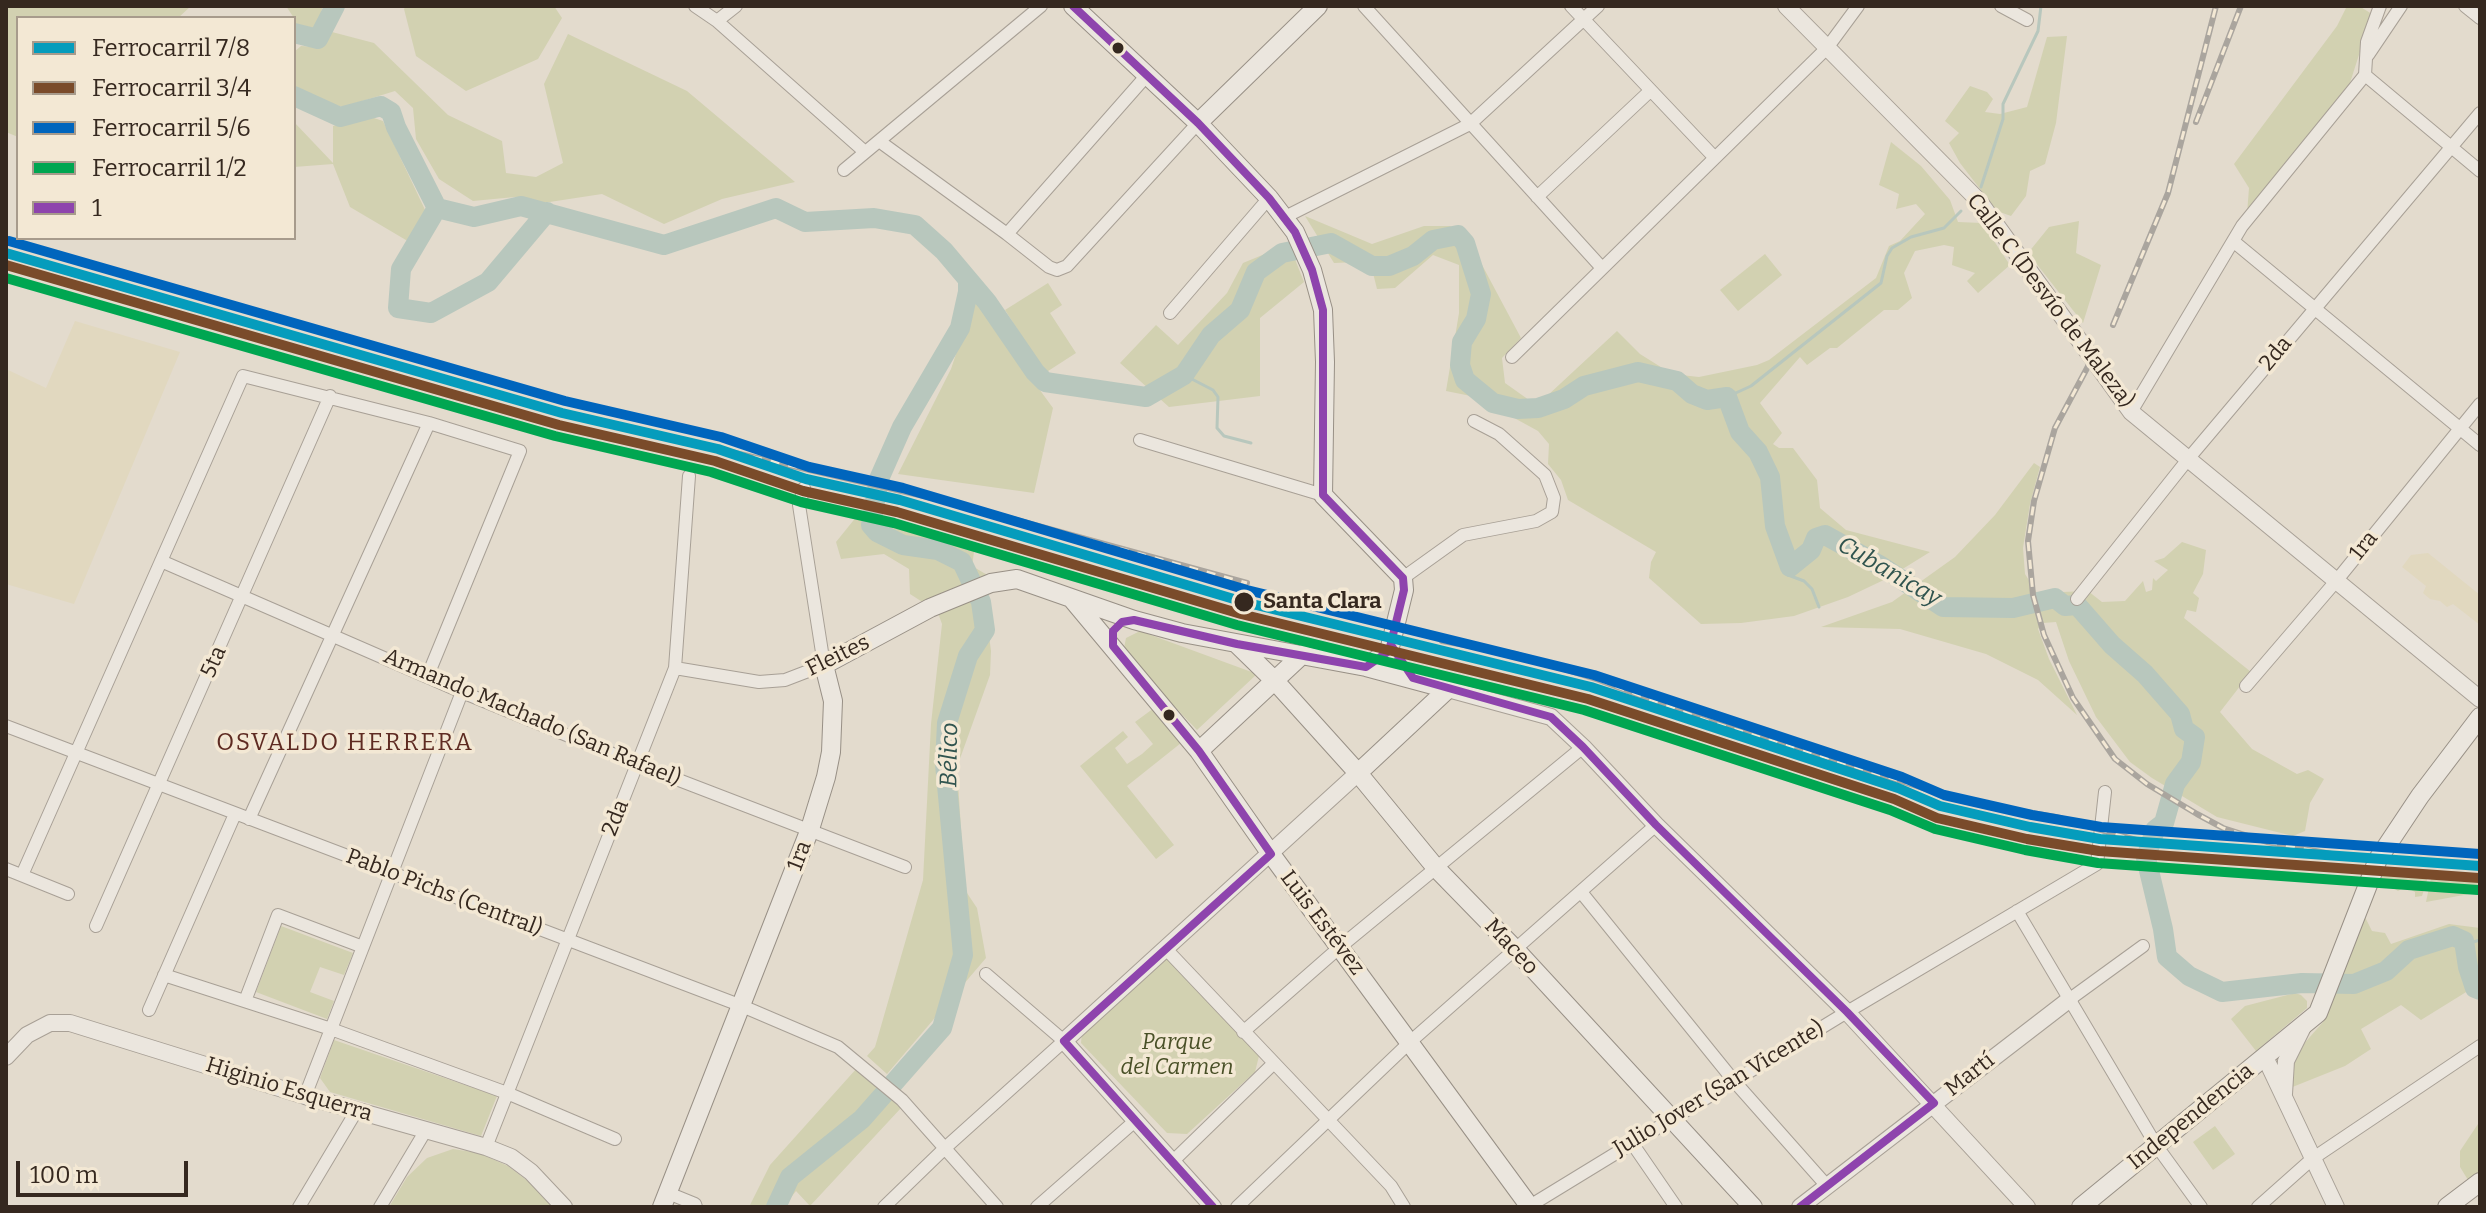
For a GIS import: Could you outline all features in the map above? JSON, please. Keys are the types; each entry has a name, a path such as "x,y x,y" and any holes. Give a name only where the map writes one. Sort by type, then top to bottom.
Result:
{"main road":[{"path":"1073,6 1148,74 1269,198 1290,224 1312,270 1323,310 1323,495 1403,578 1404,590 1389,651 1366,667"},
{"path":"1198,123 1318,6"},
{"name":"Fleites","path":"824,665 930,608 991,583 1017,579 1069,595"},
{"path":"1069,595 1134,620 1237,644 1366,667 1448,689 1358,773"},
{"name":"Luis Estévez","path":"1069,595 1199,751 1529,1207"},
{"path":"1113,646 1115,628 1122,622 1134,620"},
{"name":"Maceo","path":"1237,644 1275,681 1358,773 1436,868 1753,1207"},
{"path":"1391,645 1413,678"},
{"path":"1199,751 1303,654"},
{"name":"1ra","path":"665,1200 810,829 826,777 831,752 833,701 824,665"},
{"name":"Independencia","path":"2081,1207 2318,1013 2378,859 2420,796 2480,717"},
{"path":"2447,1207 2480,1182"}],"street":[{"path":"695,6 717,21 865,152"},
{"path":"717,21 736,6"},
{"path":"844,170 1041,6"},
{"path":"1364,6 1602,268"},
{"path":"1571,6 1715,158"},
{"path":"1290,224 1470,124 1598,6"},
{"name":"Calle C (Desvío de Maleza)","path":"1786,6 1979,201 2131,412 2480,699"},
{"path":"1512,357 1827,48 1858,6"},
{"path":"2001,6 2027,20"},
{"path":"2131,412 2242,226 2365,75 2367,42 2380,6"},
{"path":"2366,58 2401,6"},
{"path":"2465,6 2480,18"},
{"path":"1007,234 1148,74"},
{"path":"2365,75 2480,171"},
{"path":"1537,197 1650,91"},
{"name":"2da","path":"2077,599 2189,458 2480,113"},
{"path":"879,141 1057,270 1067,266 1198,123"},
{"path":"1170,313 1269,198"},
{"path":"2233,241 2480,445"},
{"path":"22,875 243,376 330,396 520,451 428,675"},
{"name":"5ta","path":"96,926 330,396"},
{"name":"1ra","path":"2246,686 2480,404"},
{"path":"1403,578 1463,535 1536,521 1552,512 1554,498 1545,475 1499,434 1474,421"},
{"path":"249,819 429,423"},
{"path":"1140,440 1323,495"},
{"name":"2da","path":"486,1147 675,668 689,476"},
{"name":"1ra","path":"804,488 799,505 824,665"},
{"name":"Armando Machado (San Rafael)","path":"161,561 462,692 637,764 905,867"},
{"name":"Fleites","path":"675,668 759,682 785,680 824,665"},
{"path":"1448,689 1551,717 1847,1012 2027,1207"},
{"path":"305,1096 462,692"},
{"name":"Pablo Pichs (Central)","path":"6,726 742,1006 838,1047 902,1100 997,1207"},
{"path":"1243,1032 1340,947 1583,747"},
{"path":"884,1207 1358,773"},
{"name":"Julio Jover (San Vicente)","path":"1529,1207 1847,1012 2097,864 2105,792"},
{"path":"149,1010 235,814"},
{"path":"1237,1207 1410,1042 1656,825"},
{"path":"6,869 68,894"},
{"path":"1581,892 1734,1081 1827,1186"},
{"path":"2017,911 2156,1145 2201,1207"},
{"path":"245,1001 278,915 363,947"},
{"name":"Martí","path":"1800,1207 2143,946"},
{"path":"1166,949 1391,1186 1404,1207"},
{"path":"986,974 1064,1041 1213,1207"},
{"path":"164,975 331,1029 507,1093 615,1139"},
{"name":"Higinio Esquerra","path":"6,1057 27,1035 50,1023 70,1023 305,1096 486,1147 511,1157 531,1172 564,1207"},
{"path":"2284,1096 2286,1061 2303,1028"},
{"path":"2258,1207 2312,1159 2480,1046"},
{"path":"2265,1057 2336,1207"},
{"path":"1171,1163 1273,1064"},
{"path":"299,1207 357,1110"},
{"path":"1037,1207 1135,1121"},
{"path":"380,1207 426,1130"},
{"path":"1632,1143 1676,1207"},
{"path":"665,1200 695,1204 696,1207"}],"shaded area":[{"path":"75,321 180,352 74,604 6,584 6,369 46,388"},
{"path":"2428,553 2480,595 2480,625 2453,604 2447,607 2440,601 2430,599 2423,593 2426,586 2402,567 2411,555"}],"green space":[{"path":"6,6 191,6 180,16 16,16 16,136 6,132"},
{"path":"286,6 323,6 315,33 296,24 296,16"},
{"path":"406,6 554,6 562,18 538,59 466,91 416,56 404,9"},
{"path":"2347,6 2359,6 2372,14 2349,86 2247,214 2249,188 2234,164 2337,26"},
{"path":"332,32 374,43 448,115 502,141 506,173 536,177 563,163 544,84 568,34 687,91 795,182 722,199 664,224 602,194 543,203 515,197 473,201 439,179 416,139 413,108 395,91 343,107 315,100 296,87 296,50 301,46 318,47"},
{"path":"2067,36 2056,123 2045,164 2030,171 2026,196 2011,216 1997,211 1960,163 1949,143 1959,133 1945,121 1970,86 1987,92 1993,99 1985,112 2000,114 2027,107 2047,37"},
{"path":"368,116 383,121 427,214 411,243 350,207 333,164 296,167 296,124 333,163 333,126"},
{"path":"1891,142 1921,166 1950,200 1958,222 1982,223 2010,265 1978,293 1967,281 1975,273 1952,265 1954,247 1944,245 1915,251 1904,273 1912,298 1898,310 1884,310 1837,348 1830,348 1807,365 1800,357 1760,403 1782,433 1773,444 1779,448 1793,448 1817,480 1820,508 1846,530 1930,552 1888,578 1848,597 1794,616 1741,623 1701,624 1649,578 1656,552 1568,500 1561,480 1548,464 1549,444 1538,431 1476,397 1446,391 1459,313 1459,265 1433,255 1395,288 1377,289 1373,273 1357,262 1334,263 1305,216 1372,244 1424,226 1450,226 1465,233 1521,338 1502,358 1505,383 1529,400 1547,396 1617,331 1640,354 1672,374 1699,377 1769,360 1876,278 1889,246 1900,241 1925,214 1916,204 1896,209 1899,194 1879,185"},
{"path":"2079,221 2076,253 2101,265 2083,323 2028,253 2049,227"},
{"path":"1289,244 1304,282 1260,318 1260,396 1169,407 1120,363 1156,325 1178,345 1227,293 1243,263"},
{"path":"1765,254 1782,275 1738,311 1720,290"},
{"path":"1048,283 1062,305 1050,313 1076,353 1045,373 1005,310"},
{"path":"974,300 1053,408 1034,493 898,474 951,369"},
{"path":"2034,463 2040,467 2023,548 2025,574 2037,593 2088,591 2102,602 2125,601 2143,581 2146,592 2152,590 2153,578 2156,581 2168,570 2154,561 2164,558 2182,542 2206,550 2203,574 2193,593 2199,598 2196,612 2187,610 2184,618 2251,672 2220,712 2252,749 2297,774 2308,770 2324,779 2310,803 2305,831 2293,836 2217,817 2130,762 2096,717 2069,661 2056,622 2043,623 2038,629 2077,715 2038,680 1986,654 1900,629 1821,627 1892,602 1955,557 1995,515"},
{"path":"857,516 975,545 972,566 989,576 924,603 910,594 909,569 884,554 841,559 836,542"},
{"path":"984,596 991,651 990,675 957,767 965,890 977,908 986,958 887,1074 867,1056 875,1047 923,880 931,724 942,624 938,613"},
{"path":"1140,631 1257,674 1197,730 1123,653 1126,638"},
{"path":"1154,708 1181,743 1127,786 1174,845 1156,859 1080,766 1123,731 1128,737 1115,748 1127,764 1142,754 1153,744 1135,722"},
{"path":"2391,867 2480,882 2480,892 2426,902 2431,878 2428,877 2422,896 2415,897 2415,892 2405,887 2398,891 2388,885 2382,888 2378,884 2384,870"},
{"path":"2365,917 2372,931 2385,933 2391,944 2449,924 2480,928 2480,992 2471,989 2421,1020 2401,1005 2361,1029 2371,1049 2345,1066 2290,1088 2295,1054 2323,1022"},
{"path":"281,926 353,953 344,975 320,967 310,992 334,1001 327,1019 256,992"},
{"name":"Parque del Carmen","path":"1172,958 1259,1056 1255,1072 1187,1134 1167,1133 1081,1043 1082,1033 1162,959"},
{"path":"2295,993 2307,1001 2307,1008 2256,1051 2231,1019 2245,1006"},
{"path":"334,1040 497,1096 481,1136 330,1092 320,1078"},
{"path":"857,1068 901,1108 810,1206 796,1191 787,1207 749,1207 770,1165"},
{"path":"2480,1121 2480,1171 2468,1180 2460,1167 2460,1151"},
{"path":"2215,1126 2235,1154 2213,1170 2193,1142"},
{"path":"453,1149 479,1153 508,1166 533,1185 553,1207 389,1207 407,1177 427,1158"}],"waterway":[{"path":"296,34 318,39 335,6"},
{"path":"1981,187 2003,119 2003,104 2038,31 2041,6"},
{"name":"Cubanicay","path":"296,97 340,117 381,106 391,112 437,208 474,217 521,206 664,245 776,208 805,222 874,218 915,225 944,251 987,302 1045,382 1146,397 1184,375 1211,335 1240,310 1256,272 1282,253 1331,243 1372,266 1389,266 1413,256 1433,240 1458,235 1465,243 1481,294 1476,319 1462,342 1460,365 1465,380 1493,403 1518,409 1538,408 1564,399 1584,386 1638,372 1677,381 1692,394 1707,400 1727,397 1740,432 1758,452 1770,477 1775,526 1790,567 1811,550 1816,538 1825,535 1881,566 1943,607 2013,608 2055,598 2065,606 2077,605 2112,645 2145,674 2180,714 2184,729 2195,737 2191,762 2175,784 2164,823 2155,830 2146,858 2167,957 2189,976 2222,992 2302,983 2354,984 2386,971 2409,950 2453,936 2464,941 2468,967 2475,988 2480,990"},
{"path":"437,208 401,269 398,308 431,313 488,282 547,212"},
{"path":"1727,397 1751,386 1881,283 1892,248 1911,237 1944,228 1961,211"},
{"name":"Bélico","path":"776,1207 790,1177 862,1119 942,1028 963,955 945,764 947,723 968,656 985,630 981,602 962,562 938,550 903,545 877,532 871,525 879,479 902,427 960,328 968,280"},
{"path":"1184,375 1213,390 1218,397 1217,428 1224,436 1251,443"},
{"path":"1790,567 1788,575 1804,581 1812,589 1819,607"},
{"path":"2473,942 2480,940"}],"railway":[{"path":"2113,325 2168,193 2216,6"},
{"path":"2196,122 2241,6"},
{"path":"2093,357 2055,428 2034,501 2028,541 2033,595 2044,635 2073,698 2115,759 2147,784 2197,814 2223,828 2267,842 2342,856"},
{"path":"718,449 954,503 1247,583"},
{"path":"1442,641 1516,654 1599,680 1705,720 1942,794 2056,817 2136,840"}],"rail line":[{"name":"5/6","path":"9,241 565,401 721,437 809,467 903,488 1247,590 1594,675 1902,777 1944,795 2101,827 2480,854"},
{"name":"7/8","path":"6,253 562,413 718,449 806,479 900,500 1244,602 1591,687 1898,788 1940,806 2100,839 2480,866"},
{"name":"3/4","path":"6,265 559,425 715,461 803,491 897,512 1241,614 1588,699 1894,799 1937,818 2027,839 2099,851 2479,878"},
{"name":"1/2","path":"6,278 555,436 711,472 801,502 894,523 1237,625 1584,710 1890,810 1935,829 2098,863 2478,890"}],"transit line":[{"name":"1","path":"1073,6 1198,123 1269,198 1295,232 1312,270 1323,310 1323,495 1403,578 1404,590 1389,651 1366,667 1237,644 1134,620 1122,622 1113,631 1113,646 1199,751 1271,854 1064,1041 1213,1207"},
{"name":"1","path":"1391,645 1413,678 1551,717 1934,1103 1800,1207"}],"place":[{"name":"Santa Clara","path":"1244,602"}],"district":[{"name":"OSVALDO HERRERA","path":"345,743"}]}
